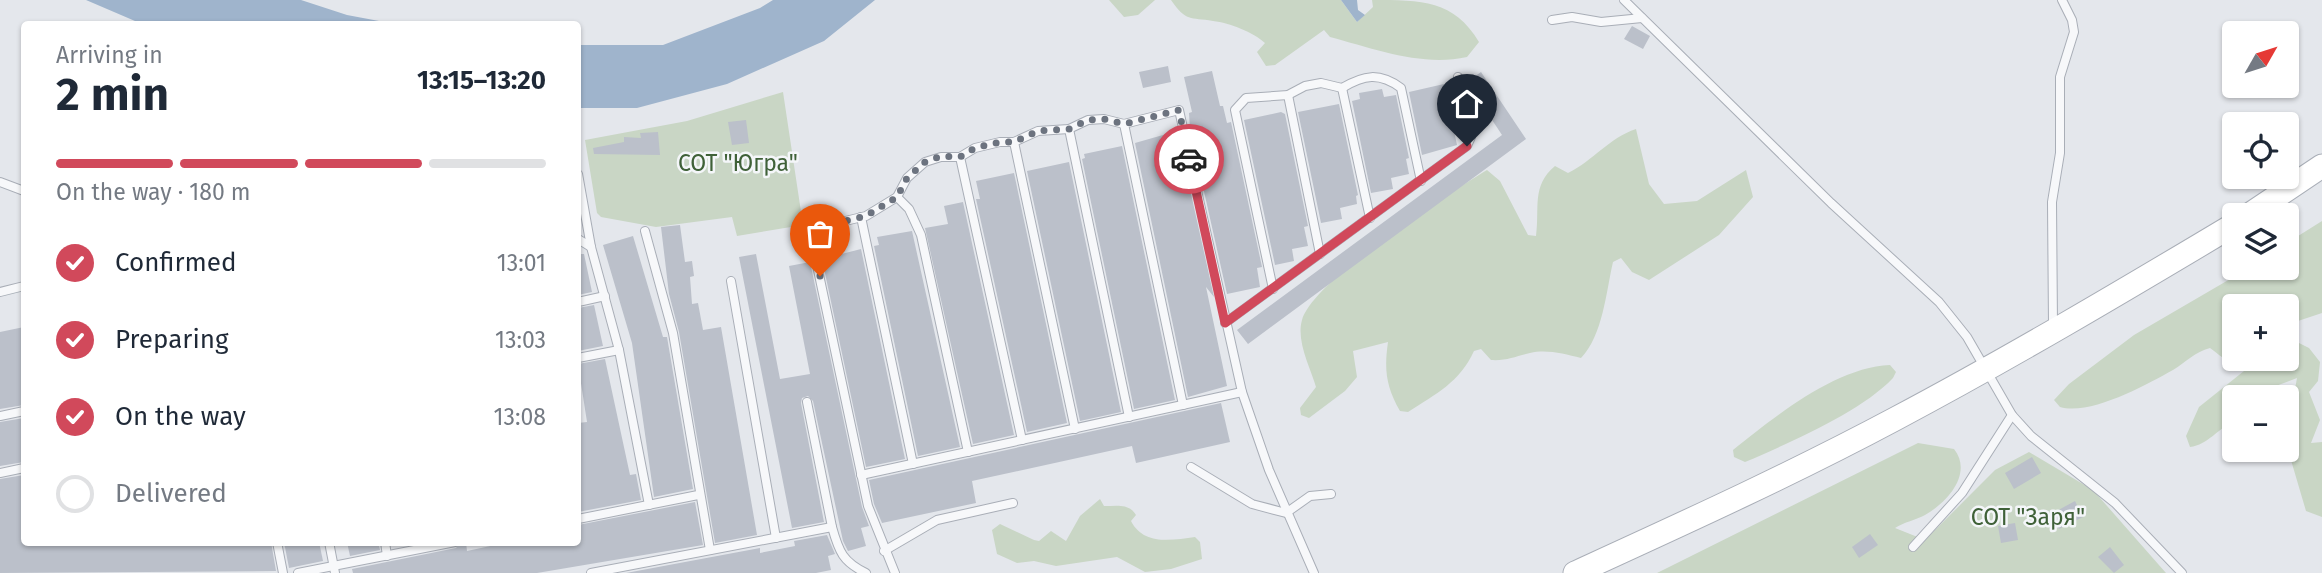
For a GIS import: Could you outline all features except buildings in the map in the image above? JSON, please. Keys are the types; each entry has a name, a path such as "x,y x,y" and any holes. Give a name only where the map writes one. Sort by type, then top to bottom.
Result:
{"main road":[{"path":"2267,203 2322,166"},
{"path":"1575,573 1781,476 1988,368 2222,232"}],"lane":[{"path":"1624,0 1831,203 1939,302 1988,368 2012,415 2031,436 2115,503 2182,573"},
{"path":"2053,332 2052,202 2060,153 2060,77 2074,32 2072,20 2062,0"},
{"path":"1552,20 1572,18 1601,22 1642,18"},
{"path":"1273,289 1235,110 1246,98 1288,95 1305,86 1321,83 1342,88 1359,79 1375,76 1388,79 1401,88 1421,181"},
{"path":"1225,323 1467,146 1471,137 1458,77"},
{"path":"1342,88 1370,218"},
{"path":"1288,95 1320,254"},
{"path":"895,573 868,506 814,251 818,235 833,224 861,217 897,197 907,178 925,162 941,156 960,157 975,148 1000,142 1014,142 1038,131 1069,129 1088,120 1104,119 1124,124 1179,110 1242,392 1286,513 1314,573"},
{"path":"1124,124 1183,405"},
{"path":"1069,129 1129,417"},
{"path":"1014,142 1075,429"},
{"path":"960,157 1022,440"},
{"path":"0,182 21,190"},
{"path":"581,191 591,247 620,350 649,505"},
{"path":"897,197 909,209 921,235 968,452"},
{"path":"861,217 913,464"},
{"path":"645,231 673,333 698,495 710,550"},
{"path":"581,241 591,247"},
{"path":"731,281 776,538"},
{"path":"0,292 21,287"},
{"path":"581,301 605,296"},
{"path":"581,357 620,350"},
{"path":"862,475 1242,392"},
{"path":"807,402 839,552 847,564 866,573"},
{"path":"0,416 21,412"},
{"path":"1913,547 1962,493 2012,415"},
{"path":"1191,467 1252,504 1286,513"},
{"path":"0,472 21,468"},
{"path":"1286,513 1310,496 1331,494"},
{"path":"581,518 698,495"},
{"path":"884,551 937,520 1013,503"},
{"path":"591,573 832,527"},
{"path":"278,546 283,573"},
{"path":"330,546 334,569"},
{"path":"385,546 387,556"},
{"path":"298,573 334,569 436,546"}],"green space":[{"path":"1109,0 1155,0 1138,15 1124,17"},
{"path":"1171,0 1341,0 1357,22 1373,7 1372,0 1421,2 1447,10 1459,18 1479,42 1467,57 1433,60 1364,47 1330,37 1324,30 1275,65 1266,66 1257,52 1265,43 1260,39 1227,24 1189,17"},
{"name":"СОТ \"Югра\"","path":"783,92 803,225 737,236 732,217 656,227 601,217 597,213 585,140 687,121"},
{"path":"1636,129 1649,184 1664,204 1697,201 1746,170 1753,197 1719,235 1649,280 1632,272 1621,258 1613,262 1599,325 1581,358 1543,352 1491,360 1481,349 1474,351 1454,379 1408,412 1400,411 1389,386 1386,370 1388,342 1353,351 1357,377 1345,391 1309,418 1301,415 1300,408 1316,387 1302,345 1302,320 1312,303 1355,261 1415,217 1487,170 1500,181 1528,235 1536,236 1539,190 1547,174 1555,166 1568,173 1618,138"},
{"path":"2322,221 2322,313 2299,321 2299,294 2222,294 2222,357 2210,348 2118,398 2087,407 2060,407 2054,400 2069,384 2134,335 2228,280 2299,280 2299,235"},
{"path":"2299,343 2309,348 2320,362 2318,381 2309,392 2320,420 2311,443 2322,442 2322,517 2306,511 2292,462 2299,462 2297,378 2278,385 2226,385 2244,371 2299,371"},
{"path":"1890,365 1896,372 1893,378 1844,415 1745,462 1734,457 1733,450 1767,423 1827,384 1848,374"},
{"path":"2222,389 2222,429 2202,443 2190,447 2186,436 2199,407"},
{"name":"СОТ \"Заря\"","path":"1918,443 1954,449 1961,468 1959,477 1942,503 1921,517 1895,528 1925,540 1995,470 2029,452 2093,490 2166,573 1657,573"},
{"path":"1100,499 1104,506 1122,506 1133,511 1136,515 1131,521 1137,529 1151,538 1168,540 1195,537 1200,542 1202,559 1171,569 1145,572 1117,557 1056,566 1034,561 1017,563 997,554 992,530 1000,524 1034,540 1039,541 1051,531 1066,541 1080,516"}],"water":[{"path":"86,0 301,0 347,15 379,21 135,21"},
{"path":"773,0 875,0 824,41 727,84 637,108 581,108 581,45 663,45 760,8"},
{"path":"1341,0 1357,0 1358,10 1365,15 1357,22"}],"way so far":[{"path":"820,276 814,251 818,235 833,224 866,216 897,197 907,178 925,162 941,156 960,157 975,148 1000,142 1014,142 1038,131 1069,129 1088,120 1104,119 1124,124 1179,110 1189,159"}],"route":[{"path":"1189,159 1225,323 1467,146"}]}
